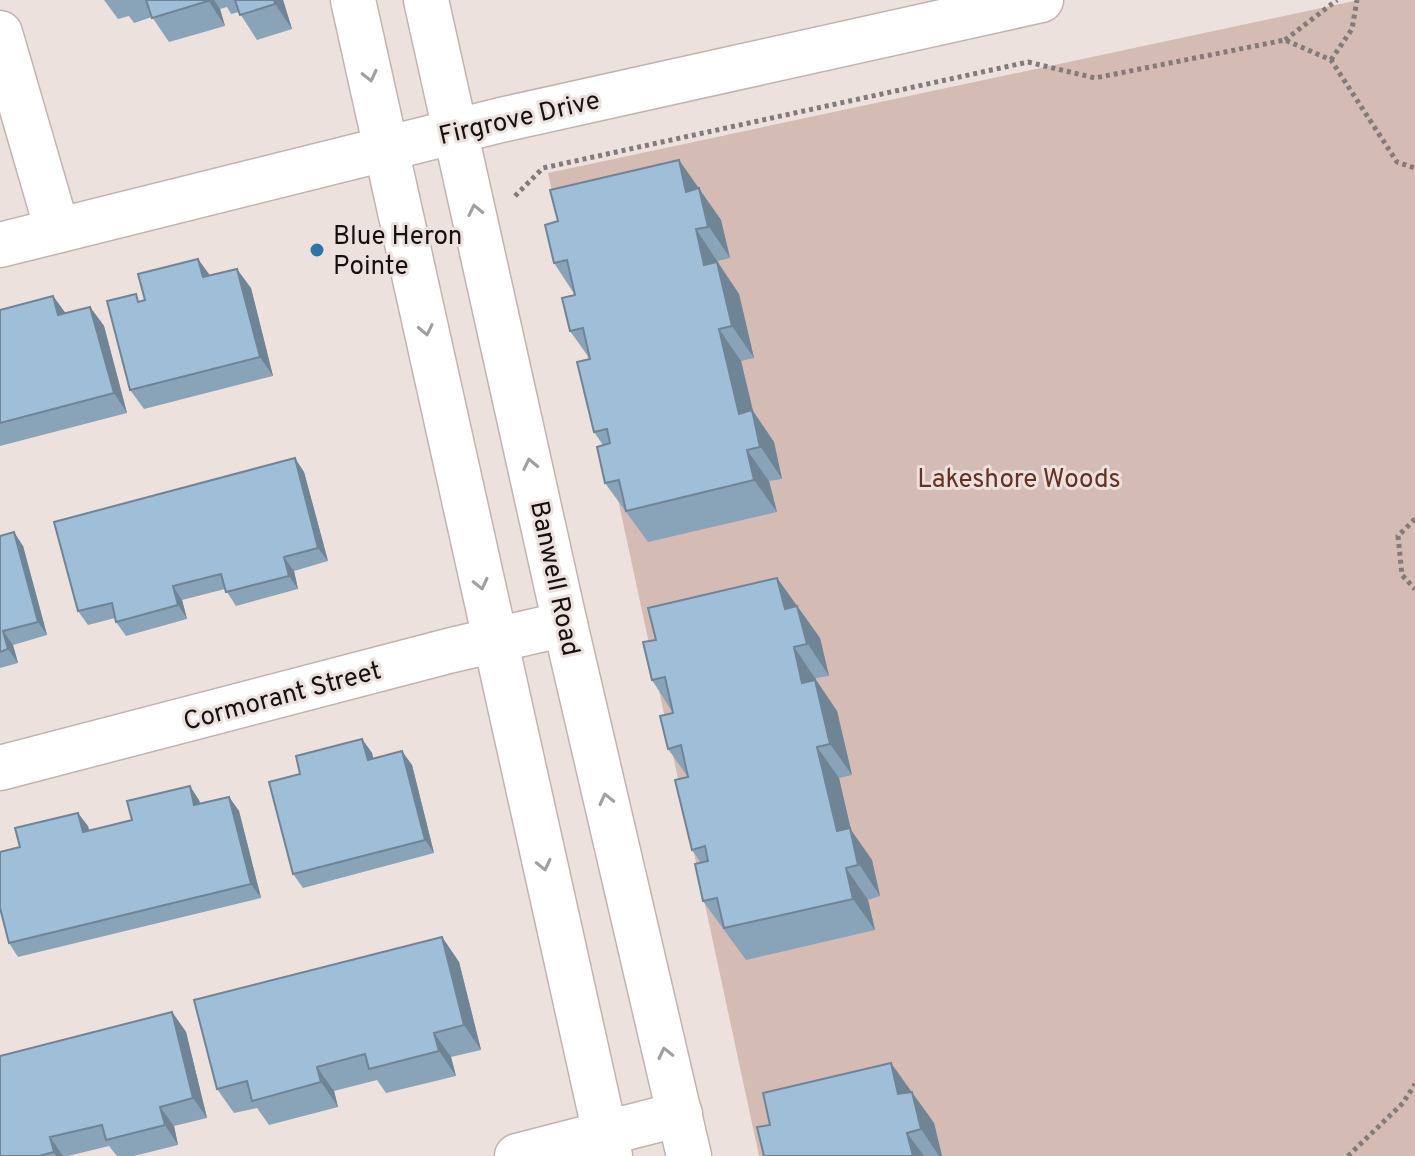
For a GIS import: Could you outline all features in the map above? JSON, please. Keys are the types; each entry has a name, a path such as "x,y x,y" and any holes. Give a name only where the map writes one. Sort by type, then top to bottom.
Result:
{"main road":[{"path":"353,0 608,1145"},
{"name":"Banwell Road","path":"426,0 565,624 689,1156"},
{"name":"Firgrove Drive","path":"0,245 387,148 1041,0"},
{"path":"0,33 57,229"},
{"name":"Cormorant Street","path":"0,768 494,639 565,624"},
{"path":"517,1156 608,1145 680,1114"}],"path":[{"path":"515,196 543,168 1028,62 1095,78 1285,40 1337,0"},
{"path":"1331,60 1352,29 1357,0"},
{"path":"1285,40 1331,60 1397,162 1415,168"},
{"path":"1415,519 1398,536 1402,575 1415,589"},
{"path":"1348,1156 1403,1103 1415,1084"}],"green space":[{"name":"Lakeshore Woods","path":"1359,0 1415,0 1415,1156 759,1156 548,173"}],"building":[{"path":"146,0 208,0 208,1 152,18"},
{"path":"235,0 274,0 275,4 240,15"},
{"path":"679,160 686,192 699,188 708,227 696,229 704,265 717,262 732,326 719,329 739,414 752,410 760,447 747,450 754,480 626,511 619,480 605,483 597,447 610,443 607,429 594,432 577,362 590,359 583,328 570,331 562,298 575,295 567,260 554,263 545,225 558,221 550,190"},
{"path":"198,259 203,277 237,269 260,357 130,390 107,301 136,294 138,302 145,300 138,274"},
{"path":"53,296 58,315 90,307 114,393 0,423 0,310"},
{"path":"295,458 318,548 284,557 289,576 226,592 221,574 173,586 178,605 116,622 112,603 78,611 54,522"},
{"path":"14,532 38,622 3,631 8,649 0,652 0,536"},
{"path":"777,578 785,609 797,606 807,644 794,647 802,683 815,680 830,744 817,747 837,831 850,828 858,865 846,868 853,899 724,928 717,898 703,901 695,864 708,861 705,846 692,850 675,780 688,777 681,745 668,749 660,716 673,713 665,677 652,680 643,642 656,640 648,608"},
{"path":"362,739 368,760 402,751 425,840 293,874 269,782 300,774 296,756"},
{"path":"190,786 194,805 229,797 251,884 9,943 0,908 0,852 20,847 15,828 78,813 83,832 108,826 132,820 127,801"},
{"path":"442,937 464,1025 434,1033 439,1051 369,1069 365,1054 317,1067 321,1082 252,1101 247,1081 217,1089 194,1000"},
{"path":"172,1012 193,1098 160,1107 165,1125 106,1140 102,1125 50,1137 54,1152 39,1156 0,1156 0,1056"},
{"path":"891,1063 898,1094 912,1092 921,1129 907,1133 913,1156 764,1156 757,1127 770,1125 763,1093"}],"place":[{"name":"Blue Heron Pointe","path":"317,250"}]}
